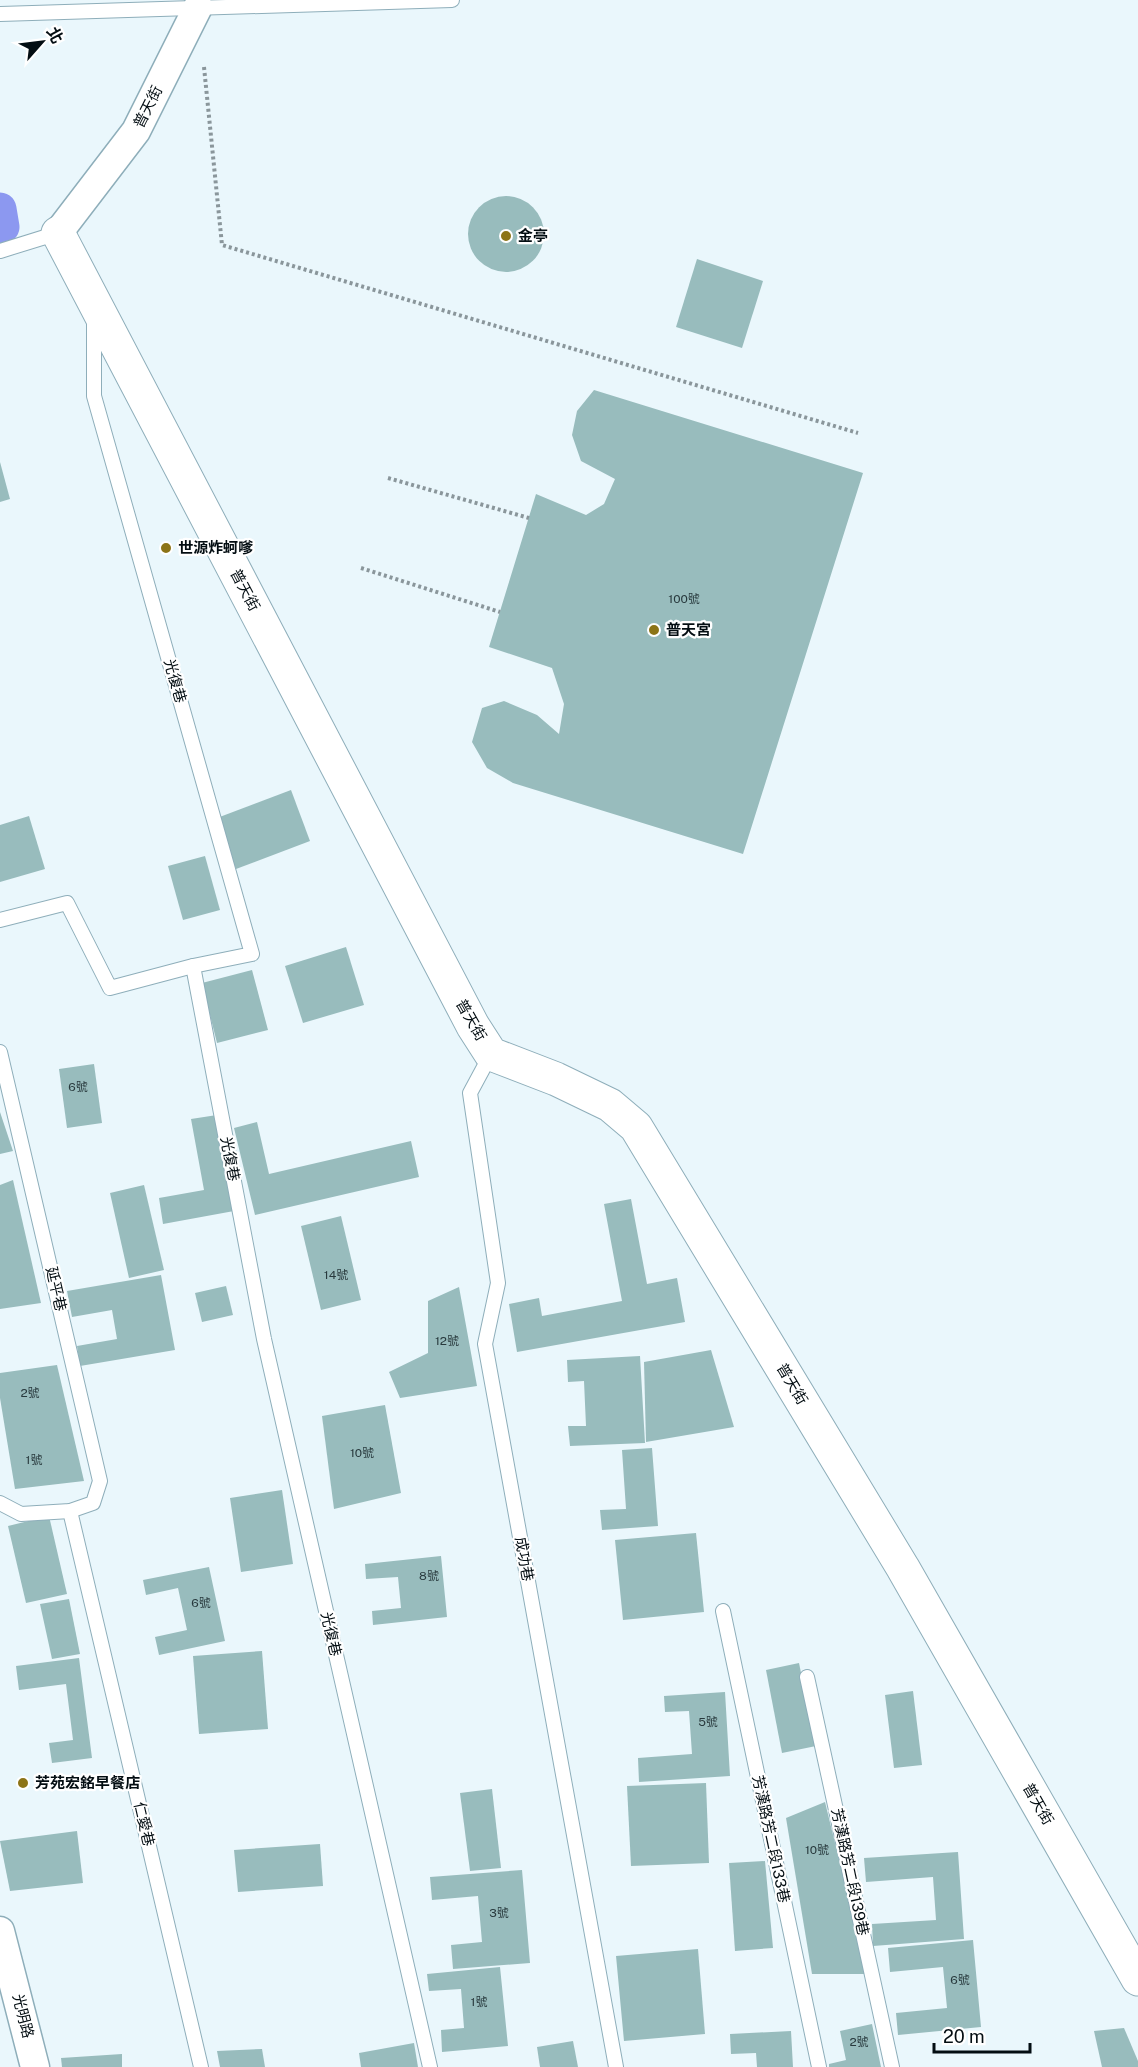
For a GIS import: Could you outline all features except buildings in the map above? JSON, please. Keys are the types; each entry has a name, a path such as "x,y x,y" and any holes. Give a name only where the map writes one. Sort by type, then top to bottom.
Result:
{"street":[{"name":"普天街","path":"198,7 136,131 58,233 473,1026 491,1054 556,1079 610,1105 636,1127 903,1568 1138,1979"},
{"name":"光明路","path":"0,1931 35,2067"}],"lane":[{"path":"0,14 452,0"},
{"path":"0,250 58,233"},
{"name":"光復巷","path":"94,302 94,396 252,954 193,966 264,1339 430,2067"},
{"path":"0,920 67,903 110,988 193,966"},
{"name":"延平巷","path":"0,1052 100,1481 93,1503 70,1511"},
{"name":"成功巷","path":"491,1054 470,1094 498,1283 484,1344 616,2067"},
{"path":"0,1503 21,1514 70,1511"},
{"name":"仁愛巷","path":"70,1511 201,2067"},
{"name":"芳漢路芳二段133巷","path":"723,1611 819,2067"},
{"name":"芳漢路芳二段139巷","path":"807,1677 892,2067"}],"path":[{"path":"204,66 222,245 858,433"},
{"path":"388,478 529,518"},
{"path":"362,568 500,612"}],"waterway":[{"path":"0,209 3,227"}],"place":[{"name":"金亭","path":"506,236"},
{"name":"世源炸蚵嗲","path":"166,548"},
{"name":"普天宮","path":"654,630"},
{"name":"芳苑宏銘早餐店","path":"23,1783"}]}
